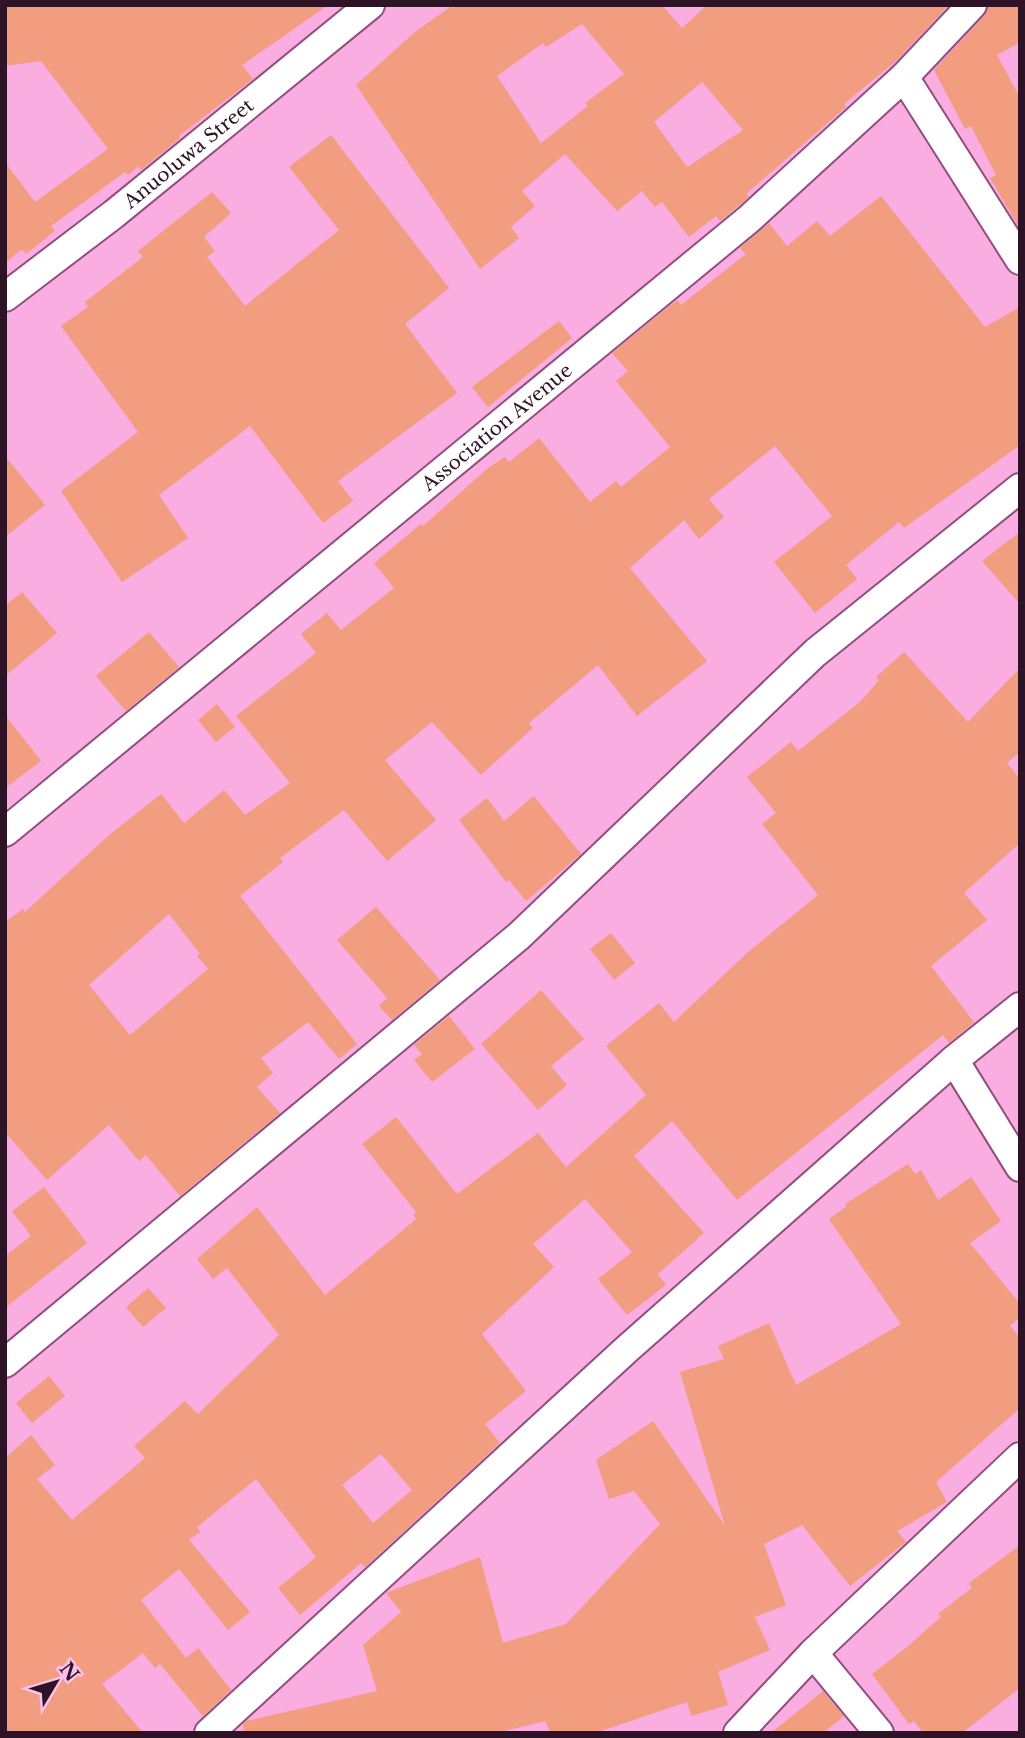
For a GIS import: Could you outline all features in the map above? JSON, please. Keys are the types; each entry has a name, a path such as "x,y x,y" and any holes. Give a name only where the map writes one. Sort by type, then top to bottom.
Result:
{"street":[{"name":"Anuoluwa Street","path":"5,297 114,214 370,5"},
{"name":"Association Avenue","path":"5,832 749,219 904,77 972,5"},
{"path":"904,77 1020,260"},
{"path":"5,1363 519,936 815,653 1020,488"},
{"path":"209,1733 627,1349 954,1059 1020,1007"},
{"path":"954,1059 1020,1167"},
{"path":"738,1733 813,1653 1020,1457"},
{"path":"813,1653 879,1733"}],"building":[{"path":"5,5 328,5 242,65 253,79 179,136 180,138 141,170 139,166 128,175 125,172 51,226 55,231 26,254 22,249 5,263 5,162 35,202 108,149 41,61 5,66"},
{"path":"453,5 662,5 682,28 707,5 949,5 896,61 844,104 846,107 746,194 749,197 720,221 716,216 689,237 662,202 655,207 642,191 617,211 565,154 522,191 535,206 511,227 519,238 480,269 356,85 415,32","holes":["582,24 624,74 585,103 588,106 541,143 497,76 543,43 546,47","702,82 743,130 687,167 654,122"]},
{"path":"988,5 1020,5 1020,42 997,55 1020,98 1020,229 990,178 996,175 971,126 965,129 934,70 984,16"},
{"path":"331,135 449,288 405,324 457,393 338,481 353,501 323,523 250,426 159,495 188,538 122,582 61,491 138,432 61,326 88,307 85,302 143,257 138,251 212,192 231,213 204,237 215,251 207,257 245,306 339,230 289,167"},
{"path":"881,196 985,327 1020,307 1020,445 904,528 899,522 846,565 857,579 815,613 774,562 832,516 775,446 709,499 724,517 699,539 684,520 630,568 707,661 637,716 598,665 529,723 533,728 481,775 432,722 385,760 436,820 387,861 344,810 280,858 283,862 240,896 357,1044 339,1059 308,1022 261,1058 273,1073 257,1087 280,1113 180,1196 146,1155 139,1161 109,1125 47,1180 5,1132 5,922 23,909 25,912 108,836 161,794 184,823 224,790 245,815 290,783 236,716 316,653 301,634 327,613 341,630 394,588 374,563 421,524 423,526 488,468 505,457 509,462 539,438 590,502 616,481 621,487 670,447 616,381 628,371 612,353 677,300 681,305 746,254 740,248 769,223 787,246 817,221 830,236","holes":["169,914 200,954 197,956 208,969 130,1035 89,985"]},
{"path":"559,321 572,338 488,407 472,387"},
{"path":"5,456 45,505 5,537"},
{"path":"1020,532 1020,604 982,561"},
{"path":"22,592 57,633 5,676 5,606"},
{"path":"149,632 179,667 126,711 96,676"},
{"path":"904,652 968,722 1020,668 1020,752 1007,763 1020,779 1020,843 964,893 987,920 931,966 974,1022 949,1043 943,1035 737,1200 672,1121 634,1156 704,1233 658,1274 666,1285 627,1315 598,1279 632,1252 585,1199 533,1244 554,1267 482,1334 526,1391 485,1424 500,1443 365,1567 361,1563 300,1615 278,1588 316,1557 256,1479 197,1527 200,1532 189,1540 250,1612 228,1630 179,1569 141,1600 186,1658 198,1648 231,1690 203,1716 160,1664 155,1668 143,1653 102,1684 143,1733 5,1733 5,1458 31,1435 55,1465 37,1479 72,1520 145,1458 134,1446 185,1401 198,1414 279,1335 227,1268 213,1279 197,1259 257,1207 325,1295 416,1219 413,1214 416,1212 362,1144 396,1117 457,1194 538,1133 566,1167 646,1095 606,1046 659,1003 674,1022 747,953 818,895 762,824 776,813 747,777 791,742 798,751 861,701 879,680 876,677","holes":["381,1454 412,1490 373,1523 342,1485"]},
{"path":"217,704 235,727 216,742 198,720"},
{"path":"5,715 41,761 5,788"},
{"path":"534,796 581,854 526,901 509,880 506,882 459,820 487,798 504,821"},
{"path":"376,907 440,980 392,1020 379,1006 387,998 337,940"},
{"path":"611,933 635,963 614,980 590,949"},
{"path":"541,990 584,1039 551,1066 567,1085 538,1110 481,1044"},
{"path":"449,1016 475,1049 432,1082 414,1060 422,1054 414,1045"},
{"path":"908,1164 915,1174 921,1170 938,1200 971,1177 1001,1221 970,1243 1020,1304 1020,1317 1010,1326 1020,1338 1020,1408 936,1482 947,1502 897,1531 906,1542 850,1586 802,1525 764,1544 786,1605 755,1617 770,1650 718,1672 728,1705 691,1716 687,1702 595,1733 550,1733 546,1721 496,1733 244,1733 243,1724 246,1721 377,1691 363,1645 401,1612 386,1593 480,1557 503,1643 566,1624 660,1524 634,1491 609,1499 596,1460 653,1421 725,1526 680,1372 724,1359 718,1346 769,1323 796,1385 901,1324 829,1219 847,1206 845,1204"},
{"path":"44,1187 87,1243 5,1308 5,1256 31,1236 12,1211"},
{"path":"148,1288 166,1308 143,1327 126,1307"},
{"path":"49,1376 65,1396 32,1423 16,1403"},
{"path":"1020,1545 1020,1688 962,1733 923,1733 914,1721 909,1724 872,1674 941,1617 938,1614 972,1588 969,1583"},
{"path":"823,1691 844,1716 823,1733 771,1733"}]}
